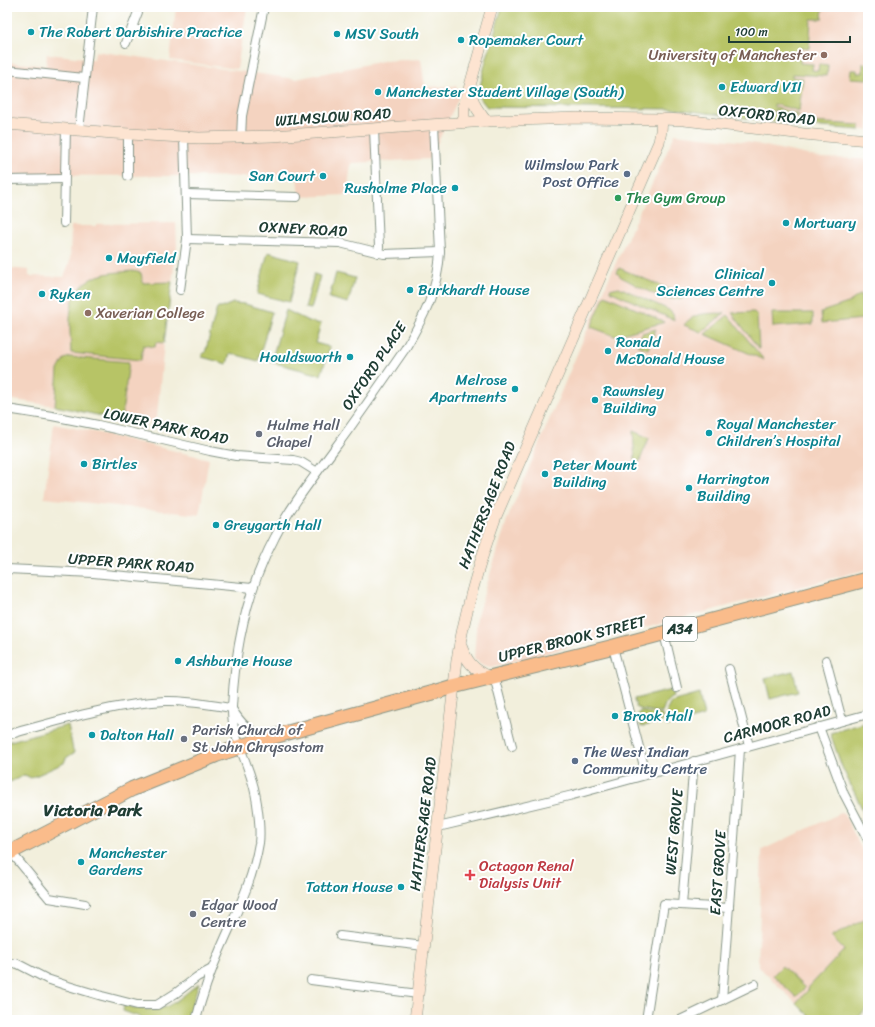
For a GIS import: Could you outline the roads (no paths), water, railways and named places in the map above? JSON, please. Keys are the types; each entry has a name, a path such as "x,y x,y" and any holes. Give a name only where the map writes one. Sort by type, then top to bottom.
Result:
{"highway":[{"name":"UPPER BROOK STREET","path":"274,737 492,676 664,634 868,580"},
{"name":"A34","path":"9,853 132,789 239,747 274,737"}],"main road":[{"path":"464,123 464,107 492,7"},
{"path":"471,84 473,102 486,121"},
{"name":"WILMSLOW ROAD","path":"7,124 128,134 199,138 241,138 486,121 577,118 662,119"},
{"name":"OXFORD ROAD","path":"662,119 684,120 791,133 868,140"},
{"name":"HATHERSAGE ROAD","path":"415,1020 460,642 475,579 496,516 659,142 662,131 662,119"},
{"path":"460,642 464,654 474,668 480,672 492,676"}],"street":[{"path":"79,130 93,7"},
{"path":"126,43 140,7"},
{"path":"241,138 242,116 264,7"},
{"path":"132,28 141,31"},
{"path":"7,70 84,78"},
{"path":"434,124 440,252"},
{"path":"64,223 66,128"},
{"path":"374,129 378,253"},
{"path":"128,134 128,176"},
{"path":"180,290 187,239 184,137"},
{"path":"7,180 64,179"},
{"path":"186,194 297,197"},
{"name":"OXNEY ROAD","path":"187,239 340,243 384,254 440,252"},
{"name":"OXFORD PLACE","path":"196,1020 200,1001 212,969 244,895 252,872 259,842 258,814 253,782 239,747 233,726 232,708 239,645 252,588 274,537 287,515 316,472 365,407 415,333 436,286 440,252"},
{"name":"LOWER PARK ROAD","path":"7,409 98,425 236,456 293,460 301,462 316,472"},
{"name":"UPPER PARK ROAD","path":"7,569 109,574 252,588"},
{"path":"664,634 677,688"},
{"path":"613,647 646,774"},
{"path":"826,660 842,720"},
{"path":"729,669 749,746"},
{"path":"492,676 512,746"},
{"path":"7,735 78,715 166,701 232,708 239,721 246,727 259,734 274,737"},
{"name":"CARMOOR ROAD","path":"438,827 573,795 868,714"},
{"path":"819,727 844,794 868,840"},
{"name":"EAST GROVE","path":"722,1000 740,749"},
{"name":"WEST GROVE","path":"682,905 694,761"},
{"path":"9,853 49,898 85,904"},
{"path":"646,1020 664,904 729,908"},
{"path":"340,936 424,946"},
{"path":"7,975 8,966 16,963 47,979 65,985 137,1005 157,1005 197,977 212,969"},
{"path":"311,980 418,994"},
{"path":"680,1020 755,984"}],"place":[{"name":"The Robert Darbishire Practice","path":"31,32"},
{"name":"MSV South","path":"337,34"},
{"name":"Ropemaker Court","path":"461,40"},
{"name":"University of Manchester","path":"824,55"},
{"name":"Edward VII","path":"722,87"},
{"name":"Manchester Student Village (South)","path":"378,92"},
{"name":"Wilmslow Park Post Office","path":"627,174"},
{"name":"San Court","path":"323,176"},
{"name":"Rusholme Place","path":"455,188"},
{"name":"The Gym Group","path":"618,198"},
{"name":"Mortuary","path":"786,223"},
{"name":"Mayfield","path":"109,258"},
{"name":"Clinical Sciences Centre","path":"772,283"},
{"name":"Burkhardt House","path":"410,290"},
{"name":"Ryken","path":"42,294"},
{"name":"Xaverian College","path":"88,313"},
{"name":"Ronald McDonald House","path":"608,351"},
{"name":"Houldsworth","path":"350,357"},
{"name":"Melrose Apartments","path":"515,389"},
{"name":"Rawnsley Building","path":"595,400"},
{"name":"Royal Manchester Children’s Hospital","path":"709,433"},
{"name":"Hulme Hall Chapel","path":"259,434"},
{"name":"Birtles","path":"84,464"},
{"name":"Peter Mount Building","path":"545,474"},
{"name":"Harrington Building","path":"689,488"},
{"name":"Greygarth Hall","path":"216,525"},
{"name":"Ashburne House","path":"178,661"},
{"name":"Brook Hall","path":"615,716"},
{"name":"Dalton Hall","path":"92,735"},
{"name":"Parish Church of St John Chrysostom","path":"184,739"},
{"name":"The West Indian Community Centre","path":"575,761"},
{"name":"Manchester Gardens","path":"81,862"},
{"name":"Octagon Renal Dialysis Unit","path":"470,875"},
{"name":"Tatton House","path":"401,887"},
{"name":"Edgar Wood Centre","path":"193,914"}],"district":[{"name":"Victoria Park","path":"93,810"}]}
